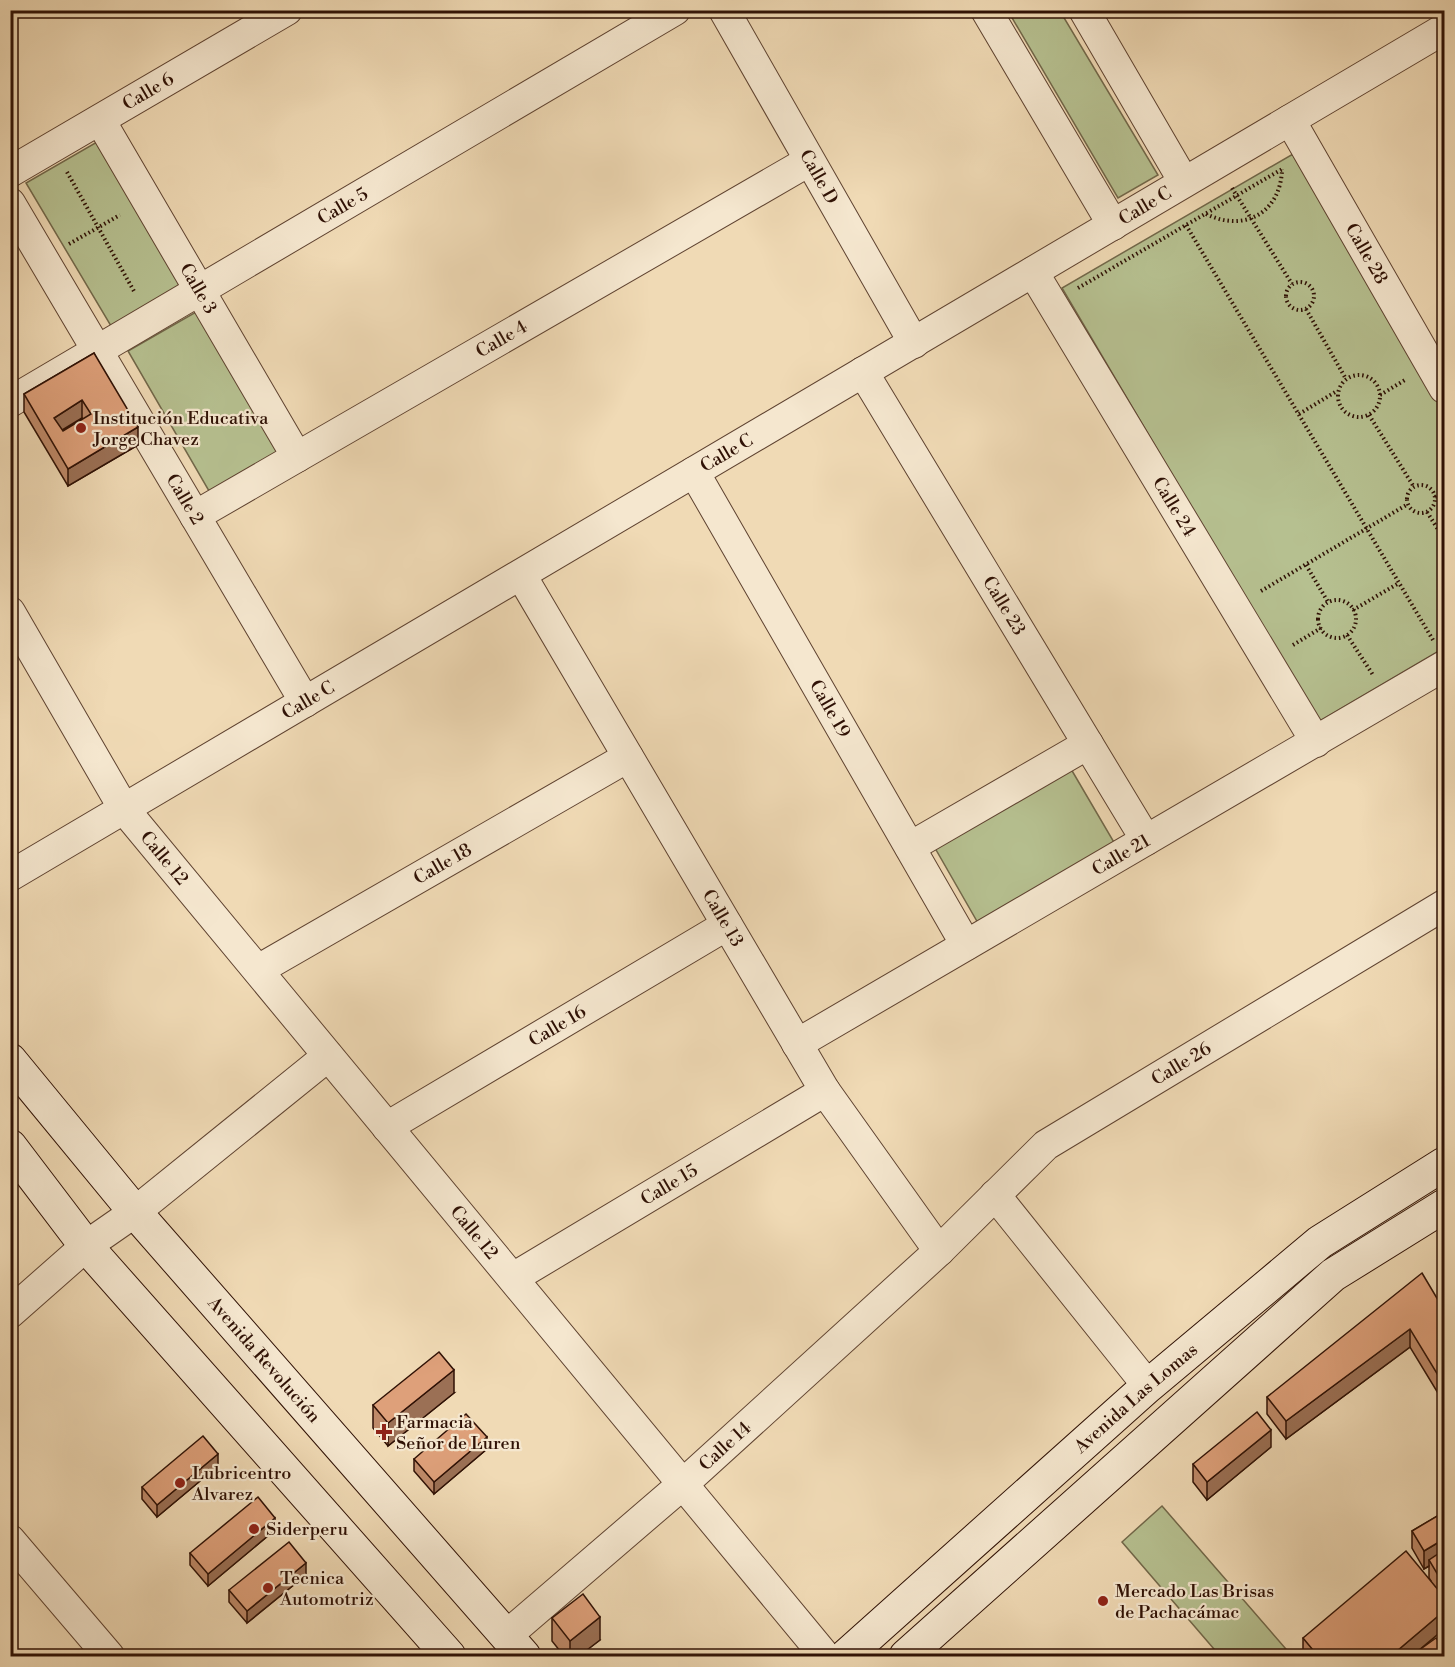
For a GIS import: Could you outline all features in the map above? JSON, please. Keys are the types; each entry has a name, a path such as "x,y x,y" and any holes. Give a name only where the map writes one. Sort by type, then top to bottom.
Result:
{"street":[{"name":"Calle 6","path":"10,172 286,10"},
{"name":"Calle 5","path":"10,402 675,10"},
{"name":"Calle D","path":"724,10 914,343"},
{"path":"986,10 1113,225"},
{"path":"1083,10 1184,182"},
{"name":"Calle C","path":"10,876 1444,29"},
{"name":"Calle 3","path":"100,120 297,457"},
{"name":"Calle 28","path":"1290,120 1444,388"},
{"name":"Calle 4","path":"195,516 809,161"},
{"name":"Calle 2","path":"10,203 56,252 97,351 304,702"},
{"name":"Calle 24","path":"1033,272 1316,742"},
{"name":"Calle 23","path":"863,372 1146,840"},
{"name":"Calle 19","path":"694,472 966,945"},
{"name":"Calle 13","path":"521,575 825,1091 939,1251"},
{"name":"Calle 12","path":"10,612 124,809 825,1656"},
{"name":"Calle 21","path":"797,1044 1444,666"},
{"path":"910,847 1088,744"},
{"name":"Calle 18","path":"258,970 628,758"},
{"name":"Calle 26","path":"939,1251 1046,1146 1444,905"},
{"name":"Calle 16","path":"387,1127 727,925"},
{"path":"10,1313 87,1246 135,1212 328,1056"},
{"name":"Avenida Revolución","path":"10,1060 135,1212 515,1646"},
{"name":"Calle 15","path":"513,1278 825,1091"},
{"path":"10,1146 87,1246 449,1656"},
{"name":"Avenida Las Lomas","path":"846,1656 1148,1386 1320,1242 1444,1164"},
{"path":"995,1195 1148,1386"},
{"path":"906,1656 1333,1275 1444,1206"},
{"name":"Calle 14","path":"515,1646 683,1484 939,1251"},
{"path":"10,1540 110,1656"}],"path":[{"path":"1217,164 1292,284"},
{"path":"1072,291 1292,164"},
{"path":"63,166 136,294"},
{"path":"1206,214 1228,222 1251,219 1262,212 1278,194 1282,182 1282,169"},
{"path":"56,252 146,199"},
{"path":"1186,225 1436,646 1444,620"},
{"path":"56,252 64,236"},
{"path":"56,252 73,251"},
{"path":"1302,282 1313,289 1313,303 1306,309 1296,310 1288,305 1285,296 1292,284 1302,282"},
{"path":"1306,309 1346,379"},
{"path":"1299,414 1338,390 1346,379 1360,375 1377,385 1380,392 1378,405 1369,415 1355,417 1343,411 1339,404 1338,390"},
{"path":"1369,415 1414,487"},
{"path":"1427,486 1435,497 1434,506 1423,514 1413,512 1408,504 1408,495 1414,487 1427,486"},
{"path":"1435,497 1444,492"},
{"path":"1235,607 1408,504"},
{"path":"1427,512 1444,539"},
{"path":"1306,564 1328,603"},
{"path":"1353,610 1399,584"},
{"path":"1340,601 1353,610 1355,625 1347,635 1335,638 1329,636 1321,628 1318,617 1323,606 1328,603 1340,601"},
{"path":"1283,651 1321,628"},
{"path":"1347,635 1377,681"}],"green space":[{"path":"1008,11 1060,11 1158,175 1118,198"},
{"path":"97,142 181,285 111,326 26,183"},
{"path":"1293,154 1444,410 1444,648 1318,722 1062,288"},
{"path":"196,312 277,452 209,491 128,351"},
{"path":"1071,769 1115,844 978,923 935,848"},
{"path":"1162,1506 1292,1656 1220,1656 1122,1542"}],"building":[{"name":"Institución Educativa Jorge Chavez","path":"94,353 138,427 68,469 24,394","holes":["82,400 91,414 63,431 54,418"]},
{"path":"1422,1273 1444,1310 1444,1385 1410,1329 1286,1421 1267,1397"},
{"path":"439,1352 454,1370 388,1423 373,1405"},
{"path":"1257,1412 1271,1430 1207,1482 1193,1464"},
{"path":"466,1414 487,1437 434,1482 414,1459"},
{"path":"203,1436 218,1454 157,1505 142,1487"},
{"path":"258,1497 275,1518 208,1574 190,1553"},
{"path":"1444,1512 1444,1539 1424,1551 1412,1531"},
{"path":"289,1542 306,1563 247,1611 229,1590"},
{"path":"1444,1550 1444,1585 1429,1560"},
{"path":"1406,1551 1444,1597 1444,1611 1391,1656 1318,1656 1303,1638"},
{"path":"583,1594 600,1617 570,1641 552,1618"},
{"path":"1436,1638 1444,1648 1444,1656 1411,1656"}],"place":[{"name":"Institución Educativa Jorge Chavez","path":"81,428"},
{"name":"Farmacia Señor de Luren","path":"384,1432"},
{"name":"Lubricentro Alvarez","path":"180,1483"},
{"name":"Siderperu","path":"254,1529"},
{"name":"Tecnica Automotriz","path":"268,1588"},
{"name":"Mercado Las Brisas de Pachacámac","path":"1103,1601"}]}
